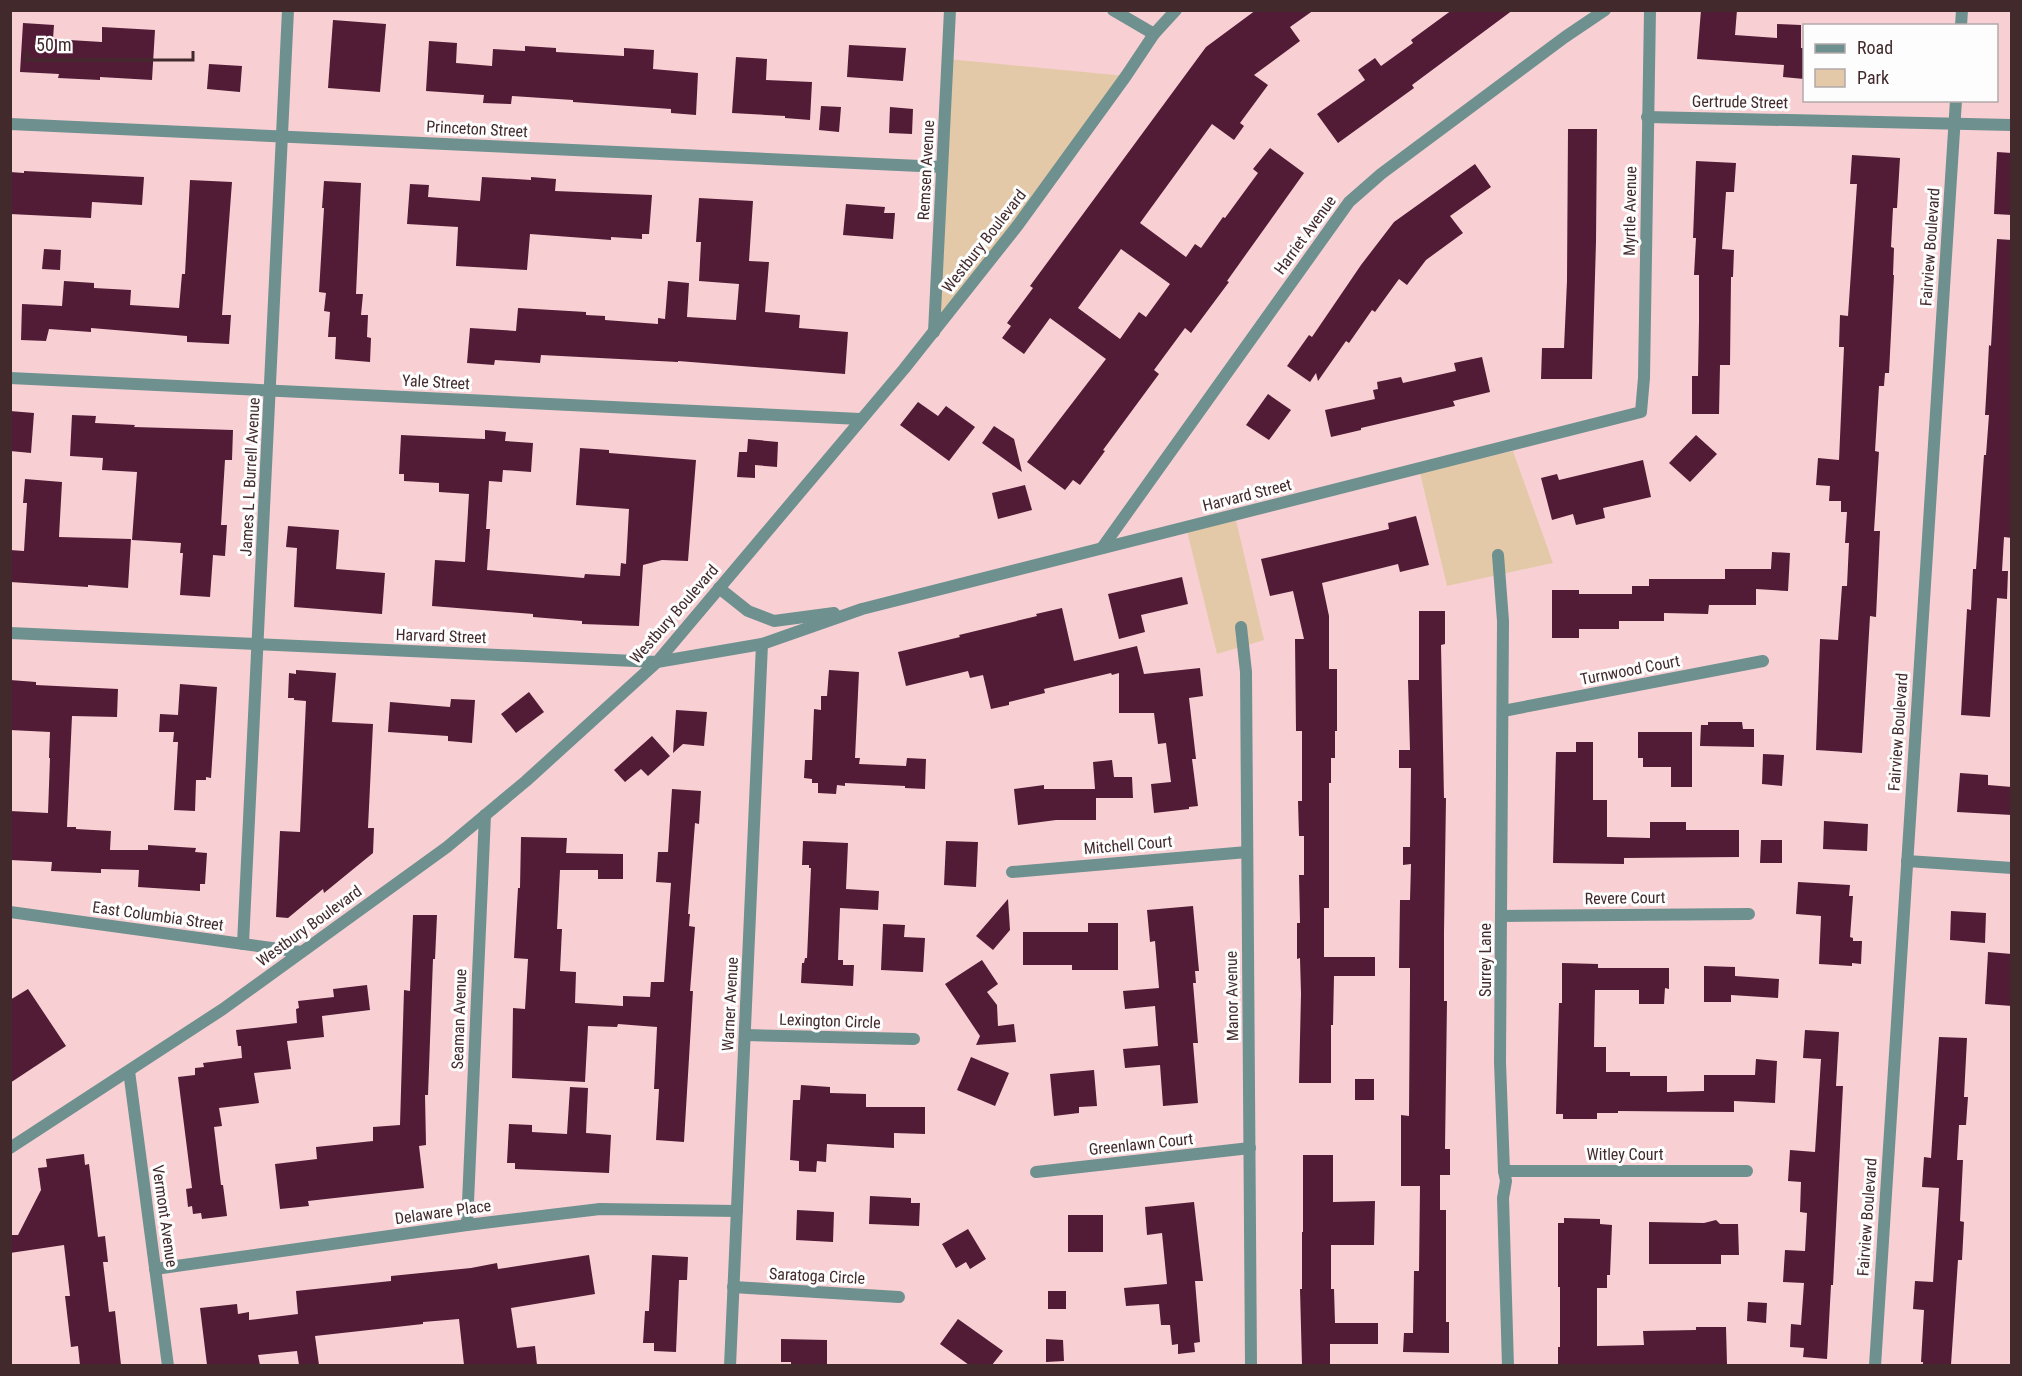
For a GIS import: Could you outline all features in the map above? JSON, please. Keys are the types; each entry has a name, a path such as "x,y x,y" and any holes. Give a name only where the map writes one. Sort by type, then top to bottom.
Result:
{"street":[{"name":"James L L Burrell Avenue","path":"243,944 288,10"},
{"name":"Remsen Avenue","path":"934,332 950,10"},
{"name":"Westbury Boulevard","path":"10,1148 223,1009 447,847 526,781 657,662 934,332 1018,225 1154,34 1176,10"},
{"name":"Harriet Avenue","path":"1102,549 1349,202 1381,174 1565,37 1605,10"},
{"name":"Myrtle Avenue","path":"1641,412 1644,378 1650,10"},
{"path":"1114,11 1154,34"},
{"name":"Fairview Boulevard","path":"1875,1365 1956,102"},
{"name":"Gertrude Street","path":"1647,117 2012,125"},
{"name":"Princeton Street","path":"10,124 942,167"},
{"name":"Yale Street","path":"10,378 860,419"},
{"name":"Harvard Street","path":"10,633 657,662 762,644 862,609 1641,412"},
{"name":"Surrey Lane","path":"1498,555 1503,621 1500,1062 1506,1181 1503,1198 1508,1365"},
{"name":"Harvard Street","path":"719,588 748,611 774,621 862,609"},
{"name":"Manor Avenue","path":"1241,627 1246,672 1251,1365"},
{"name":"Warner Avenue","path":"730,1365 762,644"},
{"name":"Turnwood Court","path":"1503,711 1763,661"},
{"name":"Seaman Avenue","path":"467,1225 485,815"},
{"name":"Mitchell Court","path":"1012,872 1247,852"},
{"path":"1906,861 2012,868"},
{"name":"East Columbia Street","path":"10,912 301,952"},
{"name":"Revere Court","path":"1501,916 1749,914"},
{"name":"Lexington Circle","path":"745,1035 914,1039"},
{"name":"Vermont Avenue","path":"129,1071 168,1365"},
{"name":"Greenlawn Court","path":"1036,1172 1250,1148"},
{"name":"Witley Court","path":"1504,1171 1747,1171"},
{"name":"Delaware Place","path":"155,1269 467,1225 600,1209 737,1211"},
{"name":"Saratoga Circle","path":"733,1287 899,1298"}],"green space":[{"path":"948,59 1126,76 934,332"},
{"path":"1513,451 1553,563 1447,586 1420,473"},
{"path":"1236,520 1264,640 1217,654 1187,531"}],"building":[{"path":"1256,10 1314,10 1290,27 1300,41 1254,75 1268,85 1240,123 1244,126 1234,140 1212,124 1140,223 1186,257 1195,244 1201,248 1223,217 1225,218 1258,173 1253,169 1270,148 1304,173 1191,333 1185,328 1154,370 1159,374 1080,485 1073,480 1065,490 1027,462 1106,359 1050,318 1024,354 1002,338 1011,326 1007,323 1033,288 1030,286 1206,47","holes":["1121,249 1170,284 1146,317 1139,312 1120,339 1078,308"]},
{"path":"1452,10 1513,10 1412,85 1414,88 1338,143 1317,114 1365,80 1358,70 1375,58 1381,66 1413,43 1411,40"},
{"path":"1701,10 1737,10 1735,35 1777,38 1777,24 1801,25 1803,79 1783,77 1784,65 1697,59"},
{"path":"333,20 386,24 380,92 328,88"},
{"path":"23,23 54,25 53,39 102,42 102,27 155,30 152,80 100,77 100,80 58,78 59,74 20,72"},
{"path":"429,41 457,43 456,63 492,66 493,49 525,51 525,46 556,48 556,52 624,56 624,48 654,50 653,69 698,73 696,115 671,113 671,109 512,96 511,104 483,103 484,95 426,91"},
{"path":"849,45 906,48 903,81 847,77"},
{"path":"736,57 767,59 766,80 812,82 810,120 732,113"},
{"path":"209,64 242,66 240,92 207,89"},
{"path":"821,106 841,107 839,132 819,130"},
{"path":"890,107 913,109 912,134 889,133"},
{"path":"1568,129 1597,129 1592,379 1541,379 1542,348 1564,348"},
{"path":"1997,152 2012,153 2012,215 1994,214"},
{"path":"1852,155 1900,158 1897,208 1893,208 1891,247 1894,248 1894,275 1889,373 1885,373 1884,386 1879,386 1875,451 1879,452 1874,531 1880,531 1876,617 1870,616 1862,753 1816,750 1820,639 1838,640 1842,586 1847,586 1849,543 1845,543 1847,512 1841,512 1841,501 1829,501 1830,486 1816,485 1818,458 1839,460 1844,347 1839,347 1840,315 1848,316 1857,184 1850,184"},
{"path":"1696,161 1736,163 1734,192 1726,192 1722,249 1734,250 1733,277 1731,277 1730,365 1720,365 1719,414 1692,414 1692,376 1698,376 1699,322 1699,275 1694,275 1696,238 1693,238"},
{"path":"1475,164 1491,187 1450,216 1463,233 1426,260 1407,285 1399,279 1375,312 1372,310 1349,343 1346,341 1318,381 1316,373 1310,382 1287,366 1309,335 1312,337 1361,265 1394,222"},
{"path":"24,171 144,177 142,205 92,202 91,218 10,214 10,172 24,173"},
{"path":"482,177 556,179 555,191 652,195 649,234 642,234 642,239 611,237 611,240 530,234 527,270 456,266 458,227 407,224 410,184 429,185 428,197 480,201"},
{"path":"190,180 232,182 222,315 231,315 229,344 187,342 187,336 91,328 91,332 49,329 46,341 21,340 22,304 62,306 64,281 94,283 94,288 131,290 130,305 179,308 182,274 185,274"},
{"path":"324,181 361,183 356,294 363,294 361,315 368,315 367,337 371,338 370,362 335,359 336,337 328,337 330,312 324,311 326,293 319,292"},
{"path":"699,198 753,201 749,261 769,262 765,312 800,315 799,328 848,332 845,374 678,361 541,355 540,363 495,360 494,365 467,363 470,328 516,331 518,308 586,312 586,315 605,316 605,320 658,324 658,318 665,319 668,281 689,283 687,317 736,320 739,284 699,281 701,242 696,242"},
{"path":"846,204 885,207 884,213 895,213 893,239 843,235"},
{"path":"1997,239 2012,240 2012,538 2004,537 2002,571 2008,571 2007,599 1997,598 1990,717 1961,715 1967,609 1971,610 1984,455 1986,455 1989,415 1985,415"},
{"path":"44,249 61,250 60,270 42,269"},
{"path":"1482,357 1490,392 1453,401 1455,406 1331,437 1325,410 1375,399 1373,390 1378,389 1377,382 1401,377 1403,383 1456,371 1454,363"},
{"path":"1268,394 1291,410 1269,440 1246,425"},
{"path":"918,402 938,416 946,406 975,427 949,461 900,425"},
{"path":"10,411 34,413 31,453 10,451"},
{"path":"72,415 96,416 95,423 135,425 134,427 233,430 232,460 225,460 221,525 227,525 225,556 213,555 210,597 180,595 183,553 180,553 181,543 132,540 137,472 102,470 103,458 70,456"},
{"path":"994,426 1014,439 1022,472 982,443"},
{"path":"485,430 506,432 505,441 533,443 531,472 503,470 502,482 489,481 486,529 490,529 487,570 584,578 585,574 620,576 621,563 626,564 629,509 576,505 580,448 609,450 609,453 696,460 688,561 662,560 643,565 639,626 582,624 582,621 533,617 533,614 432,606 435,560 465,562 469,494 439,492 439,483 404,481 404,474 399,474 401,435 485,439"},
{"path":"1696,435 1717,454 1690,482 1669,463"},
{"path":"748,439 778,442 777,467 755,465 755,478 737,477 739,452 747,452"},
{"path":"1643,460 1651,497 1603,508 1605,518 1576,525 1573,514 1552,520 1541,478 1557,474 1559,480"},
{"path":"25,479 62,482 59,537 131,539 128,588 10,582 10,550 24,551 27,503 23,503"},
{"path":"1025,485 1032,510 998,519 992,493"},
{"path":"1416,516 1429,565 1400,572 1398,564 1322,583 1329,616 1329,669 1337,669 1337,731 1335,731 1335,758 1331,758 1331,783 1329,783 1329,908 1324,908 1324,957 1375,957 1375,976 1334,976 1331,1083 1299,1083 1301,994 1300,958 1297,959 1297,923 1300,923 1299,875 1304,875 1304,836 1299,836 1298,801 1302,801 1302,731 1296,731 1295,639 1304,639 1293,591 1270,596 1261,559 1389,529 1388,523"},
{"path":"288,526 339,530 336,569 385,573 382,614 294,607 297,548 286,547"},
{"path":"1772,552 1790,553 1788,591 1756,589 1756,605 1709,605 1708,614 1664,613 1664,621 1619,621 1619,629 1579,629 1579,638 1552,638 1552,590 1579,590 1579,594 1632,594 1632,586 1649,586 1649,579 1725,579 1725,569 1771,569"},
{"path":"1182,577 1188,604 1141,615 1145,632 1119,639 1108,594"},
{"path":"1062,608 1074,661 1137,646 1144,674 1200,668 1203,696 1189,698 1196,759 1192,759 1198,806 1154,813 1151,784 1171,782 1166,743 1158,744 1154,713 1119,713 1119,673 1044,689 1045,693 991,709 983,675 970,678 968,671 906,686 898,652"},
{"path":"1419,611 1445,611 1445,644 1441,645 1444,798 1446,798 1445,1149 1450,1149 1450,1175 1440,1175 1440,1210 1446,1210 1446,1322 1449,1322 1449,1353 1403,1352 1404,1333 1413,1333 1414,1271 1419,1271 1420,1186 1401,1186 1401,1115 1409,1116 1410,968 1399,968 1400,900 1410,900 1411,864 1403,865 1403,847 1410,847 1411,768 1399,768 1399,750 1410,750 1408,680 1419,680"},
{"path":"296,670 336,673 332,722 373,724 368,828 374,828 373,853 324,893 323,889 288,918 276,917 280,831 300,832 306,701 288,698 289,673 296,674"},
{"path":"829,670 859,672 855,758 860,758 859,764 906,766 907,758 926,759 925,789 845,783 845,786 837,785 836,794 818,793 818,783 812,783 812,779 804,778 805,760 812,760 814,709 821,710 821,696 827,696"},
{"path":"10,680 36,682 36,685 118,689 117,717 72,716 67,827 111,831 110,850 148,850 148,845 196,848 195,852 207,853 205,884 200,884 200,891 138,887 139,870 101,869 101,873 51,871 52,862 10,860 10,811 48,813 50,732 10,730"},
{"path":"180,684 217,687 211,778 196,780 195,811 174,810 178,742 173,742 174,732 159,732 160,714 178,715"},
{"path":"529,692 544,712 516,733 501,714"},
{"path":"451,699 475,700 472,743 448,741 448,736 388,732 390,702 450,707"},
{"path":"676,710 707,712 704,746 683,744 673,753"},
{"path":"1708,722 1742,722 1743,729 1754,729 1754,747 1700,746 1701,725 1708,725"},
{"path":"1638,732 1692,732 1692,787 1671,787 1671,767 1643,767 1643,758 1638,758"},
{"path":"652,736 670,756 648,776 641,769 625,782 614,770"},
{"path":"1576,742 1593,742 1593,800 1607,800 1607,837 1650,838 1650,822 1686,822 1686,830 1739,830 1739,857 1624,858 1624,864 1553,863 1556,752 1576,752"},
{"path":"1763,754 1784,755 1782,786 1762,784"},
{"path":"1112,760 1114,777 1132,777 1133,798 1096,798 1096,820 1056,820 1018,825 1014,789 1044,785 1044,789 1095,789 1093,762"},
{"path":"1960,773 1988,775 1988,785 2012,787 2012,815 1957,812"},
{"path":"672,789 701,791 699,824 695,823 688,914 690,914 689,926 695,927 684,1142 656,1140 659,1089 654,1089 657,1027 618,1024 617,1027 588,1026 585,1082 512,1078 513,1008 525,1009 528,959 514,958 518,888 520,888 521,837 567,838 566,853 623,854 623,879 598,879 598,870 560,870 557,929 562,929 560,971 576,972 575,1003 623,1006 623,996 650,997 651,982 664,982 671,883 656,882 658,852 668,852"},
{"path":"1824,821 1868,824 1867,851 1823,849"},
{"path":"1761,840 1782,840 1782,863 1760,863"},
{"path":"803,841 848,843 846,889 879,891 878,910 840,908 838,960 843,960 843,965 854,965 853,986 801,983 802,963 807,958 811,868 809,865 802,865"},
{"path":"946,841 978,842 976,887 944,885"},
{"path":"1798,882 1850,885 1849,896 1853,896 1850,937 1853,941 1862,941 1861,964 1852,963 1852,966 1819,964 1821,916 1796,914"},
{"path":"1008,899 1010,930 993,950 976,936"},
{"path":"1193,906 1199,971 1195,971 1196,983 1193,983 1198,1043 1193,1043 1198,1103 1163,1106 1160,1065 1125,1068 1123,1049 1158,1046 1155,1006 1125,1009 1123,991 1159,988 1155,941 1150,942 1147,910"},
{"path":"1951,911 1986,913 1985,943 1950,940"},
{"path":"413,915 437,915 428,1095 425,1095 426,1145 419,1146 424,1188 308,1201 309,1206 280,1209 275,1164 317,1159 316,1147 373,1141 373,1127 400,1125 404,990 410,991"},
{"path":"1088,923 1118,923 1118,970 1072,970 1072,965 1023,965 1023,932 1088,932"},
{"path":"883,924 905,925 904,937 925,938 923,972 881,970"},
{"path":"1988,952 2012,954 2012,1006 1985,1004"},
{"path":"982,960 998,984 987,992 997,1005 998,1026 1014,1024 1016,1042 976,1045 980,1036 945,984"},
{"path":"1562,963 1598,964 1598,968 1669,968 1669,989 1665,988 1664,1004 1639,1004 1639,990 1595,990 1594,1047 1606,1047 1606,1072 1630,1072 1630,1076 1667,1076 1667,1092 1704,1091 1704,1075 1755,1075 1756,1059 1777,1061 1775,1103 1734,1101 1734,1112 1618,1111 1618,1113 1597,1113 1597,1119 1563,1119 1563,1114 1556,1114"},
{"path":"1704,966 1735,967 1735,976 1779,979 1778,998 1731,995 1731,1002 1704,1002"},
{"path":"367,985 370,1010 322,1016 324,1037 287,1041 291,1069 254,1073 259,1103 219,1108 222,1126 214,1127 227,1216 202,1219 201,1213 193,1214 192,1206 188,1207 186,1189 192,1188 178,1077 195,1075 195,1068 204,1067 203,1063 242,1058 236,1030 297,1023 298,1001 334,997 333,989"},
{"path":"28,989 66,1046 10,1083 10,1000"},
{"path":"1805,1030 1839,1032 1836,1086 1843,1086 1827,1359 1803,1357 1804,1348 1790,1347 1791,1324 1801,1325 1804,1283 1783,1282 1785,1250 1805,1251 1807,1213 1800,1212 1801,1182 1788,1181 1790,1150 1815,1152 1821,1059 1803,1058"},
{"path":"1939,1037 1967,1038 1964,1097 1968,1097 1966,1125 1959,1125 1957,1160 1963,1160 1960,1221 1964,1222 1962,1260 1958,1260 1951,1365 1923,1365 1921,1362 1924,1310 1913,1309 1915,1281 1933,1282 1939,1188 1922,1187 1924,1157 1931,1158"},
{"path":"971,1057 1009,1073 995,1106 957,1090"},
{"path":"1094,1070 1097,1106 1079,1107 1079,1113 1054,1116 1050,1074"},
{"path":"1355,1079 1374,1079 1374,1100 1355,1100"},
{"path":"801,1085 830,1087 830,1093 866,1094 866,1107 925,1107 925,1134 894,1133 894,1148 827,1144 826,1162 817,1161 816,1172 799,1171 799,1161 790,1160 793,1100 800,1100"},
{"path":"570,1087 588,1088 586,1133 611,1135 609,1173 515,1169 515,1163 507,1163 509,1124 532,1125 532,1132 567,1134"},
{"path":"84,1154 85,1165 89,1164 98,1237 105,1236 108,1262 103,1262 109,1312 115,1311 121,1365 80,1365 78,1346 71,1347 65,1296 70,1296 64,1245 10,1253 10,1235 18,1235 41,1190 38,1168 47,1167 46,1159"},
{"path":"1303,1155 1333,1155 1333,1202 1375,1201 1374,1245 1331,1245 1331,1289 1334,1289 1335,1323 1378,1323 1378,1344 1330,1344 1330,1365 1302,1365 1300,1289 1302,1289"},
{"path":"870,1196 911,1198 911,1203 920,1203 919,1226 869,1224"},
{"path":"1194,1202 1203,1281 1195,1281 1200,1342 1194,1343 1195,1352 1178,1354 1178,1344 1172,1345 1170,1325 1161,1325 1159,1304 1126,1306 1124,1288 1167,1284 1162,1233 1147,1235 1145,1207"},
{"path":"797,1210 834,1212 833,1242 796,1240"},
{"path":"1068,1215 1103,1215 1103,1252 1068,1252"},
{"path":"1564,1218 1600,1219 1600,1224 1612,1225 1610,1275 1607,1275 1607,1288 1597,1288 1597,1346 1644,1345 1643,1331 1726,1327 1727,1364 1558,1365 1560,1287 1558,1287 1558,1223 1564,1223"},
{"path":"1716,1220 1720,1224 1738,1224 1739,1255 1721,1255 1721,1264 1649,1264 1649,1222 1704,1223"},
{"path":"968,1229 986,1259 970,1269 966,1262 956,1268 942,1244"},
{"path":"589,1255 595,1294 511,1308 517,1348 535,1346 537,1365 464,1365 459,1319 315,1336 319,1365 299,1365 297,1351 258,1355 260,1365 207,1365 200,1308 237,1304 238,1314 249,1312 249,1320 298,1314 296,1291 391,1281 391,1276 497,1263 498,1269"},
{"path":"652,1255 688,1257 687,1280 679,1280 676,1352 654,1351 654,1343 643,1343 645,1311 649,1311"},
{"path":"1048,1291 1066,1291 1066,1309 1048,1309"},
{"path":"1748,1302 1767,1303 1766,1323 1747,1321"},
{"path":"958,1319 1003,1351 992,1365 969,1365 940,1344"},
{"path":"781,1339 827,1340 827,1365 791,1365 791,1362 781,1362"},
{"path":"1046,1339 1063,1340 1064,1361 1046,1362"}]}
